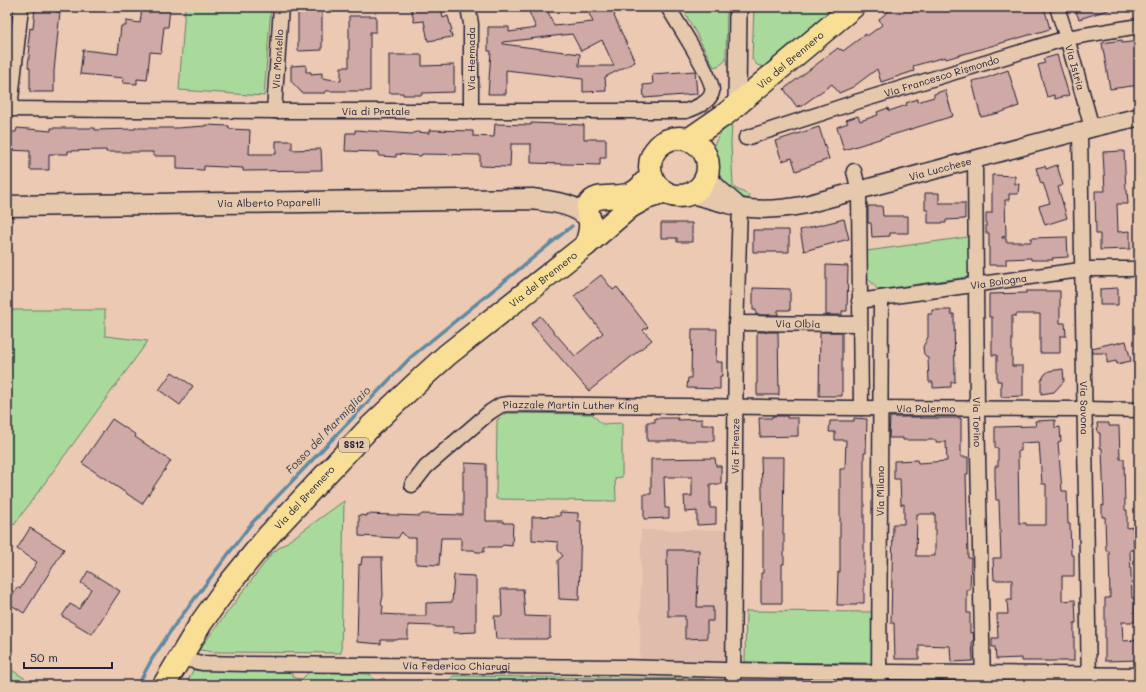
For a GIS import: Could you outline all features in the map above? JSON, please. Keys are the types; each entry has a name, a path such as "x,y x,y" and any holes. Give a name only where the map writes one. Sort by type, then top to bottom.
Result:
{"main road":[{"name":"Via del Brennero","path":"695,145 715,130 732,108 849,8"},
{"path":"600,221 587,212 589,204 600,196 623,196 635,191 643,185 650,169 653,155 662,144 673,139 695,145 707,162 706,176 699,187 688,194 676,195 665,192 656,183 650,169"},
{"name":"Via del Brennero","path":"164,685 201,623 229,584 269,535 370,427 447,355 586,245 600,221 642,200 665,192"},
{"name":"Via Alberto Paparelli","path":"7,206 532,199 555,196 600,196"},
{"name":"Via Alberto Paparelli","path":"532,199 568,205 600,221"}],"street":[{"path":"8,109 21,7"},
{"name":"Via Montello","path":"274,111 281,7"},
{"name":"Via Hermada","path":"468,7 471,24 471,112"},
{"name":"Via di Pratale","path":"8,109 471,112 686,111 705,102 712,93 712,84 668,7"},
{"path":"732,108 738,7"},
{"name":"Via Istria","path":"1057,7 1067,38 1086,130"},
{"name":"Via Francesco Rismondo","path":"746,138 856,102 1067,38 1139,26"},
{"name":"Via Lucchese","path":"688,194 740,207 792,207 832,199 1139,117"},
{"name":"Via Savona","path":"1086,130 1082,270 1088,680"},
{"name":"Via Torino","path":"975,160 977,408 983,679"},
{"path":"854,171 859,191 859,324 861,408"},
{"path":"706,176 740,207"},
{"name":"Via Firenze","path":"733,685 736,323 740,207"},
{"name":"Via Bologna","path":"859,301 1082,270 1139,269"},
{"name":"Via Milano","path":"879,679 881,298"},
{"name":"Via Olbia","path":"736,323 859,324"},
{"name":"Piazzale Martin Luther King","path":"412,485 426,467 490,412 501,405 736,406"},
{"name":"Via Palermo","path":"736,406 1139,410"},
{"name":"Via Federico Chiarugi","path":"179,658 202,663 247,664 622,667 734,670 879,679 1088,680 1139,675"}],"shaded area":[{"path":"641,530 727,530 727,661 700,662 640,660"}],"green space":[{"path":"185,7 271,7 264,96 179,90"},
{"path":"682,7 727,7 726,60 720,65 714,67"},
{"path":"754,7 825,7 827,14 825,18 764,67 757,65 752,59"},
{"path":"732,122 731,143 733,186 749,195 748,199 740,196 728,187 719,174 714,145 719,135"},
{"path":"968,237 969,275 967,277 878,290 867,277 867,251"},
{"path":"7,310 105,310 105,336 148,341 14,525 7,520"},
{"path":"506,413 592,414 602,424 622,423 622,477 615,478 616,501 496,499 497,420"},
{"path":"344,501 341,653 216,652 199,650 272,553"},
{"path":"746,611 873,612 872,663 745,662"},
{"path":"7,667 35,685 7,685"},
{"path":"193,670 290,672 295,678 302,679 309,672 370,674 375,682 384,678 386,682 447,683 453,676 705,679 705,685 186,685"}],"building":[{"path":"35,7 56,7 56,12 60,12 54,71 54,92 30,92 30,68 28,67 30,46 28,46 30,28 33,29"},
{"path":"411,7 441,7 443,18 448,16 452,37 428,41 424,21 414,22"},
{"path":"527,7 546,7 554,26 593,22 586,7 611,7 635,62 605,77 606,91 583,92 583,79 506,70 506,94 488,94 491,51 488,51 488,27 509,27 509,32 536,28","holes":["572,34 581,51 602,40 614,66 579,66 580,54 503,44 503,42"]},
{"path":"894,7 1044,7 1050,29 946,59 945,57 913,66 914,71 881,82 877,69 853,87 839,93 832,84 800,107 799,105 797,107 784,89 838,48 843,51 866,34 867,36 882,25 879,19"},
{"path":"1074,7 1111,7 1111,9 1079,19"},
{"path":"142,8 170,8 168,27 164,27 161,53 150,52 147,80 137,79 137,84 123,83 124,78 80,74 83,50 118,54 121,26 126,26 126,21 140,23"},
{"path":"322,11 322,50 298,51 298,12"},
{"path":"349,16 376,16 376,32 370,32 370,91 325,91 325,93 302,93 291,81 291,66 306,65 306,72 311,72 311,74 322,73 322,78 341,81 341,67 349,67"},
{"path":"1122,40 1122,43 1139,41 1139,85 1110,89 1102,43"},
{"path":"389,55 422,55 422,66 454,65 454,92 422,93 422,95 389,93"},
{"path":"1057,55 1069,95 1055,99 1054,95 1047,97 1038,65 1045,63 1043,59"},
{"path":"1008,70 1019,106 981,117 972,81 986,78"},
{"path":"695,71 697,94 644,98 643,85 653,84 652,74"},
{"path":"945,90 953,116 844,150 837,127 848,123 846,120 858,116 860,121 878,115 877,112 888,108 889,111 907,105 906,103 917,99 917,102 934,97 934,94"},
{"path":"531,123 584,125 584,139 606,139 606,158 600,158 600,165 531,163 531,144 511,144 510,167 480,166 480,155 422,154 421,156 396,154 396,157 379,156 379,152 345,151 346,133 355,133 355,130 412,134 416,132 429,133 429,130 473,131 473,136 494,137 495,124 531,125"},
{"path":"205,125 229,126 229,129 250,130 249,154 276,154 276,141 292,141 292,150 321,149 322,170 243,171 243,168 204,166 204,170 177,169 177,156 153,156 153,152 106,152 106,150 68,151 68,154 49,154 49,170 30,170 30,151 7,150 7,132 16,132 17,128 51,131 51,128 95,128 95,130 177,128"},
{"path":"819,127 829,159 796,171 792,158 782,161 775,141"},
{"path":"1124,151 1128,204 1117,204 1118,232 1130,231 1130,249 1100,250 1100,234 1096,234 1095,191 1105,191 1103,152"},
{"path":"1057,165 1063,185 1058,187 1067,218 1045,225 1039,206 1050,203 1043,183 1041,184 1036,168 1045,166 1046,169"},
{"path":"992,175 1015,176 1015,184 1019,184 1018,194 1009,194 1009,200 1005,200 1006,236 1002,238 1006,238 1006,242 1031,242 1031,238 1067,237 1068,257 1052,258 1053,260 1031,260 1031,258 1006,259 1006,265 989,265 989,233 986,233 986,213 992,213"},
{"path":"925,193 939,193 939,203 965,203 965,219 946,220 946,223 928,223 928,210 925,210"},
{"path":"868,206 882,206 883,216 908,216 908,233 890,233 890,236 872,237 871,223 868,223"},
{"path":"844,219 849,239 804,251 800,230"},
{"path":"661,223 692,223 692,242 677,242 677,238 661,238"},
{"path":"753,230 789,230 789,252 753,252"},
{"path":"826,265 848,266 847,311 842,311 842,315 826,315"},
{"path":"601,275 613,290 617,287 648,327 643,330 652,340 589,391 531,324 540,316 575,356 603,333 574,296"},
{"path":"753,288 790,289 790,310 778,310 778,315 756,315 756,310 753,310"},
{"path":"1118,288 1118,305 1100,305 1100,289"},
{"path":"1026,291 1060,291 1060,323 1065,323 1066,336 1060,336 1060,353 1040,353 1040,314 1016,314 1016,316 1012,316 1012,366 1023,366 1023,396 1001,397 1001,381 997,381 997,355 992,355 992,317 989,317 989,294 1026,293"},
{"path":"932,310 951,310 951,314 954,314 955,382 951,382 951,387 933,388 933,382 929,382 928,358 924,354 923,347 928,337 928,314 932,314"},
{"path":"692,329 717,329 716,362 722,362 720,389 687,388 688,378 691,378"},
{"path":"757,332 778,332 779,395 757,395"},
{"path":"820,332 842,332 842,396 819,396"},
{"path":"1126,341 1131,361 1117,364 1116,361 1107,363 1107,353 1092,353 1092,348"},
{"path":"1063,369 1064,381 1054,392 1041,394 1041,381 1045,374 1049,371"},
{"path":"172,372 193,386 180,405 159,390"},
{"path":"772,416 798,418 798,436 760,437 759,418 772,418"},
{"path":"890,417 961,418 961,457 968,457 968,474 966,474 968,558 971,558 970,590 967,590 967,613 970,613 970,633 973,632 973,661 951,662 950,646 919,645 919,659 895,659 894,623 891,623 893,524 904,524 904,504 901,505 900,479 894,479 894,461 917,460 918,463 947,461 946,442 936,442 936,440 903,440 903,438 889,438","holes":["917,514 935,514 935,556 916,556"]},
{"path":"655,418 678,418 678,420 702,419 702,425 714,425 714,441 647,441 647,422 655,422"},
{"path":"854,418 867,419 866,453 864,453 864,603 857,603 857,605 837,605 838,572 840,572 840,469 845,469 846,440 835,440 835,432 829,432 830,421 854,421"},
{"path":"112,419 136,435 135,437 171,461 142,504 82,463"},
{"path":"1055,420 1055,428 1060,427 1061,441 1058,442 1062,491 1067,491 1071,555 1074,555 1074,576 1062,576 1062,601 1075,600 1076,623 1074,623 1074,661 1022,661 1022,658 996,659 995,647 992,647 992,638 998,638 997,614 1008,614 1007,600 1012,600 1012,580 994,580 993,558 1001,558 999,500 996,500 995,480 995,466 998,466 998,448 995,448 995,427 1036,426 1035,421","holes":["1039,442 1042,484 1046,484 1046,525 1026,525 1026,523 1019,523 1018,451 1021,451 1021,443"]},
{"path":"1097,423 1109,423 1109,426 1119,426 1120,459 1124,459 1125,510 1127,510 1127,528 1133,527 1134,550 1130,550 1132,598 1135,598 1135,622 1122,622 1123,641 1139,640 1139,660 1105,661 1105,598 1110,598 1109,551 1106,551 1105,517 1102,517 1102,505 1104,506 1102,448 1100,448 1100,433 1098,433"},
{"path":"761,457 784,457 784,564 782,564 782,603 761,603 763,528"},
{"path":"715,458 716,466 721,466 721,484 710,484 710,508 716,508 716,524 697,525 697,511 685,512 684,496 692,496 692,477 664,477 665,508 669,508 669,518 644,519 644,494 651,494 651,459"},
{"path":"465,463 486,464 486,521 503,521 504,523 513,523 512,546 503,545 501,547 484,547 484,552 476,552 474,550 461,550 461,538 441,538 439,565 416,564 416,538 407,538 402,532 398,538 359,536 359,515 463,515 463,472 465,472"},
{"path":"560,512 578,513 578,521 581,521 579,600 559,599 558,560 563,556 558,550 558,542 532,540 532,517 560,516"},
{"path":"30,528 64,549 24,613 8,603 17,587 20,589 37,562 17,549"},
{"path":"667,550 699,550 697,607 713,607 713,621 707,621 707,638 685,639 685,616 668,616"},
{"path":"362,557 382,557 382,614 426,616 426,603 452,602 454,575 475,576 476,632 453,633 453,627 408,625 408,639 381,640 381,644 357,642 359,564 361,565"},
{"path":"88,571 120,591 92,634 62,616 70,604 79,609 91,589 81,583"},
{"path":"501,589 523,589 525,616 550,617 550,637 547,639 496,639 494,616 502,616"}],"waterway":[{"name":"Fosso del Marmigliaio","path":"138,685 152,659 174,626 251,524 411,357 572,226"}]}
